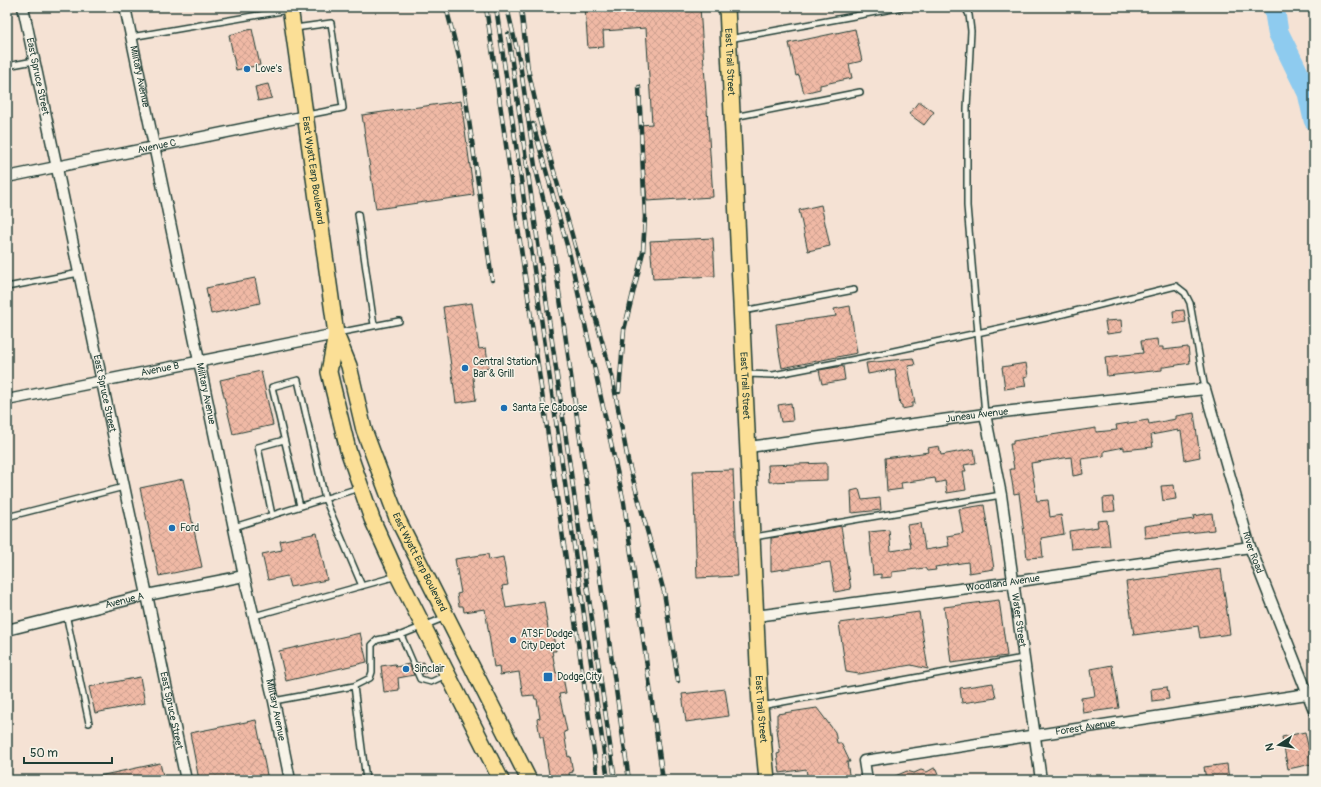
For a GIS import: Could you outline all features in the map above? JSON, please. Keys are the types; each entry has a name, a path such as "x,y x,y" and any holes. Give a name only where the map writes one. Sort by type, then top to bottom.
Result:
{"main road":[{"name":"East Trail Street","path":"727,7 749,447 760,706 767,780"},
{"name":"East Wyatt Earp Boulevard","path":"291,8 336,334 349,366 364,430 397,518 529,780"},
{"name":"East Wyatt Earp Boulevard","path":"336,334 329,372 348,450 372,519 398,576 501,780"}],"street":[{"name":"East Spruce Street","path":"22,7 186,780"},
{"name":"Military Avenue","path":"125,7 198,361 244,576 274,701 290,780"},
{"name":"Avenue C","path":"7,177 306,116"},
{"name":"Avenue B","path":"7,400 336,334"},
{"name":"Juneau Avenue","path":"749,447 985,414 1205,389"},
{"name":"River Road","path":"1205,389 1250,547 1314,710"},
{"name":"Water Street","path":"985,414 1001,494 1041,780"},
{"name":"Woodland Avenue","path":"756,616 1013,582 1250,547"},
{"name":"Avenue A","path":"7,630 146,595 244,576"},
{"name":"Forest Avenue","path":"866,780 864,760 1307,694"}],"lane":[{"path":"729,38 903,7"},
{"path":"965,7 969,15 971,31 967,108 967,206 985,414"},
{"path":"131,37 291,8"},
{"path":"294,28 331,23 343,108 306,116"},
{"path":"7,66 34,61"},
{"path":"733,117 860,92"},
{"path":"358,214 374,325"},
{"path":"7,287 79,273"},
{"path":"745,374 774,375 1092,308 1176,286 1185,293 1190,303 1205,389"},
{"path":"742,312 854,290"},
{"path":"336,334 399,321"},
{"path":"300,506 272,387 298,380 325,499 362,586"},
{"path":"272,515 258,447 284,440"},
{"path":"7,518 124,487"},
{"path":"234,527 361,488"},
{"path":"753,537 1001,494"},
{"path":"254,616 398,576"},
{"path":"66,614 90,723"},
{"path":"274,701 354,686 370,678 372,672 371,650 374,642 401,635 447,616"},
{"path":"401,635 420,679 431,682 448,674"},
{"path":"760,706 1023,658"},
{"path":"354,686 366,780"}],"path":[{"path":"572,634 578,632"},
{"path":"586,730 592,729"}],"building":[{"path":"585,7 700,7 713,197 647,201 641,125 652,124 646,28 603,31 604,47 588,48"},
{"path":"252,29 260,65 236,70 229,35"},
{"path":"855,29 862,61 849,64 852,78 820,85 820,89 804,93 799,75 796,76 789,43"},
{"path":"268,84 272,98 258,101 255,87"},
{"path":"461,101 474,195 376,209 362,115"},
{"path":"919,101 934,112 924,125 909,114"},
{"path":"821,205 830,246 808,251 799,210"},
{"path":"713,238 715,276 653,279 650,241"},
{"path":"255,278 260,303 211,314 206,288"},
{"path":"472,303 479,349 486,348 489,368 472,371 476,400 456,403 443,307"},
{"path":"850,306 857,353 782,368 776,324 836,316 834,309"},
{"path":"1184,310 1186,322 1174,324 1173,311"},
{"path":"1121,320 1122,332 1107,334 1105,321"},
{"path":"1157,339 1158,347 1163,347 1163,350 1188,347 1190,363 1162,367 1162,370 1107,376 1105,357 1143,353 1141,341"},
{"path":"913,358 915,365 908,366 915,403 912,403 912,407 902,409 902,405 900,405 895,369 868,374 866,363"},
{"path":"1026,363 1028,376 1024,377 1026,386 1005,389 1002,367"},
{"path":"843,366 845,380 822,384 819,370"},
{"path":"261,371 273,425 233,434 220,380"},
{"path":"791,403 793,421 781,422 778,405"},
{"path":"1194,413 1200,457 1185,460 1181,431 1178,432 1178,430 1151,435 1153,447 1124,450 1124,447 1104,451 1104,456 1081,459 1083,474 1073,476 1071,457 1031,463 1037,501 1048,500 1050,517 1061,515 1064,534 1041,538 1043,557 1027,558 1019,493 1014,494 1010,469 1014,469 1010,444 1013,444 1013,441 1096,428 1096,432 1117,430 1116,425 1148,420 1149,424 1176,419 1176,416"},
{"path":"939,446 941,455 974,449 976,463 964,465 966,471 963,471 966,490 947,493 945,481 936,483 935,478 901,483 902,489 887,491 885,458 929,452 928,448"},
{"path":"827,463 827,480 769,482 768,465"},
{"path":"733,470 738,576 697,578 693,471"},
{"path":"183,479 202,567 159,576 140,488"},
{"path":"1174,485 1176,499 1163,501 1161,486"},
{"path":"859,489 862,500 880,498 881,510 852,513 851,491"},
{"path":"1113,497 1115,511 1104,512 1103,498"},
{"path":"984,505 994,569 969,573 968,562 935,567 936,570 927,571 925,568 892,572 892,577 881,578 881,574 873,575 869,532 889,530 891,551 911,548 907,525 921,523 925,550 949,546 947,536 963,533 959,509"},
{"path":"1212,513 1214,530 1145,538 1144,526 1194,519 1193,516"},
{"path":"1107,520 1110,546 1071,549 1069,531 1098,527 1097,521"},
{"path":"841,526 851,589 835,592 830,562 771,571 771,538"},
{"path":"317,533 327,580 290,587 287,576 268,580 262,554 282,550 280,541"},
{"path":"488,554 489,560 503,557 508,585 502,586 506,608 544,602 549,636 553,635 556,651 552,651 556,673 562,672 566,693 559,694 567,731 564,732 568,757 570,756 573,772 569,773 570,780 550,780 543,737 540,737 537,719 540,718 537,699 535,699 534,695 523,696 519,672 500,675 499,666 494,667 485,609 464,612 463,606 459,606 457,594 461,593 455,559"},
{"path":"1221,569 1230,634 1200,638 1198,626 1134,635 1126,582"},
{"path":"999,600 1007,656 951,663 944,607"},
{"path":"919,612 928,669 911,665 859,674 846,672 839,623"},
{"path":"360,633 367,662 286,681 279,651"},
{"path":"424,662 426,673 422,674 417,663"},
{"path":"395,664 396,667 409,664 414,675 398,678 399,690 384,692 381,666"},
{"path":"1112,665 1119,708 1083,713 1081,698 1095,696 1091,669"},
{"path":"140,677 145,703 95,713 89,687"},
{"path":"993,683 996,698 962,703 960,688"},
{"path":"1167,687 1169,699 1152,701 1151,689"},
{"path":"725,689 729,716 686,722 682,694"},
{"path":"817,708 835,732 837,743 841,743 850,762 847,762 850,780 808,780 806,769 780,773 777,754 780,753 777,714"},
{"path":"256,720 268,780 199,780 190,733"},
{"path":"1305,732 1312,764 1288,769 1282,737"},
{"path":"160,763 164,780 99,780 99,776"},
{"path":"1227,764 1229,780 1206,780 1204,767"},
{"path":"934,768 937,769 939,774 936,778 886,780 907,771 914,773 921,770 927,772"}],"waterway":[{"path":"1274,7 1278,32 1308,93 1314,120"}],"railway":[{"path":"446,7 461,65 492,280"},
{"path":"486,7 598,780"},
{"path":"496,7 608,780"},
{"path":"507,7 520,63 535,166 549,222 629,780"},
{"path":"521,7 528,70"},
{"path":"508,34 615,780"},
{"path":"527,65 540,122 612,376 628,461 664,592 678,681"},
{"path":"619,392 624,330 643,252 645,217 639,87"},
{"path":"533,124 570,256 624,503 663,780"}],"place":[{"name":"Love's","path":"247,69"},
{"name":"Central Station Bar & Grill","path":"465,368"},
{"name":"Santa Fe Caboose","path":"504,408"},
{"name":"Ford","path":"172,528"},
{"name":"ATSF Dodge City Depot","path":"513,640"},
{"name":"Sinclair","path":"406,669"},
{"name":"Dodge City","path":"548,677"}]}
